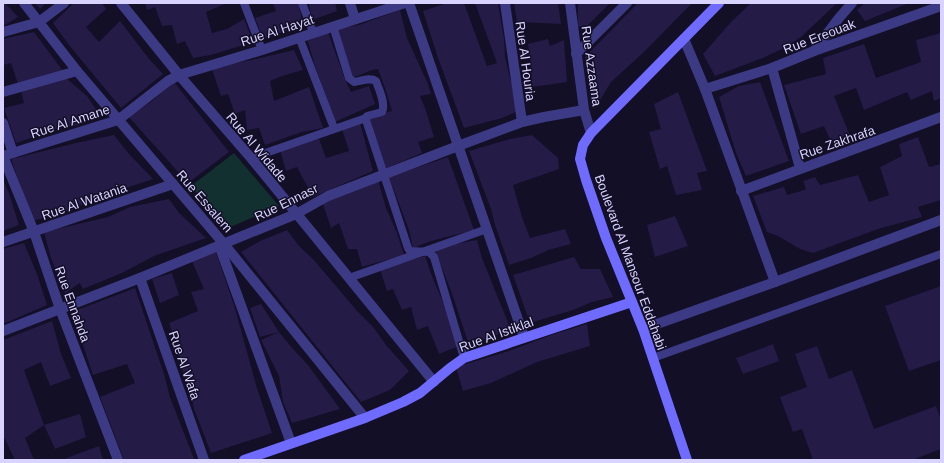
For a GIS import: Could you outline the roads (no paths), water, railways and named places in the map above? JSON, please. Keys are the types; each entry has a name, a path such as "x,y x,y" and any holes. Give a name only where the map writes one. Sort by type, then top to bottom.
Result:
{"main road":[{"name":"Boulevard Al Mansour Eddahabi","path":"687,460 643,329 596,212 580,159 583,145 590,133 719,3"},
{"name":"Rue Al Istiklal","path":"244,460 364,418 414,396 464,358 632,302"}],"street":[{"name":"Rue Essalem","path":"24,3 77,71 173,184 364,418"},
{"path":"3,32 39,22 64,3"},
{"name":"Rue Al Widade","path":"121,3 179,75 251,158 434,382"},
{"path":"350,3 355,19"},
{"name":"Rue Al Hayat","path":"179,75 262,50 405,3"},
{"path":"409,3 524,337"},
{"name":"Rue Al Houria","path":"505,3 522,122"},
{"name":"Rue Azzaama","path":"570,3 584,110 590,133"},
{"path":"576,54 627,3"},
{"path":"814,51 852,3"},
{"name":"Rue Ereouak","path":"705,89 772,68 814,51 941,6"},
{"path":"684,39 705,89 775,282"},
{"path":"772,68 800,168"},
{"path":"3,92 77,71"},
{"name":"Rue Al Amane","path":"6,155 118,120 168,81 179,75"},
{"name":"Rue Ennasr","path":"3,331 222,245 296,214 328,196 458,146 522,122 584,110"},
{"name":"Rue Zakhrafa","path":"741,191 800,168 878,142 941,117"},
{"name":"Rue Ennahda","path":"3,123 6,155 60,309 118,460"},
{"name":"Rue Al Watania","path":"3,242 173,184"},
{"path":"643,329 775,282 941,220"},
{"path":"222,245 291,443"},
{"name":"Rue Al Wafa","path":"140,278 204,460"}],"lane":[{"path":"244,3 262,50"},
{"path":"302,3 313,32"},
{"path":"251,158 366,118 367,116 383,110 383,103 376,81 368,79 354,82 349,78 333,26"},
{"path":"299,37 334,128"},
{"path":"366,118 408,248 410,251 429,252 434,257 464,358"},
{"path":"349,278 427,252 487,229"},
{"path":"653,358 941,254"}]}
